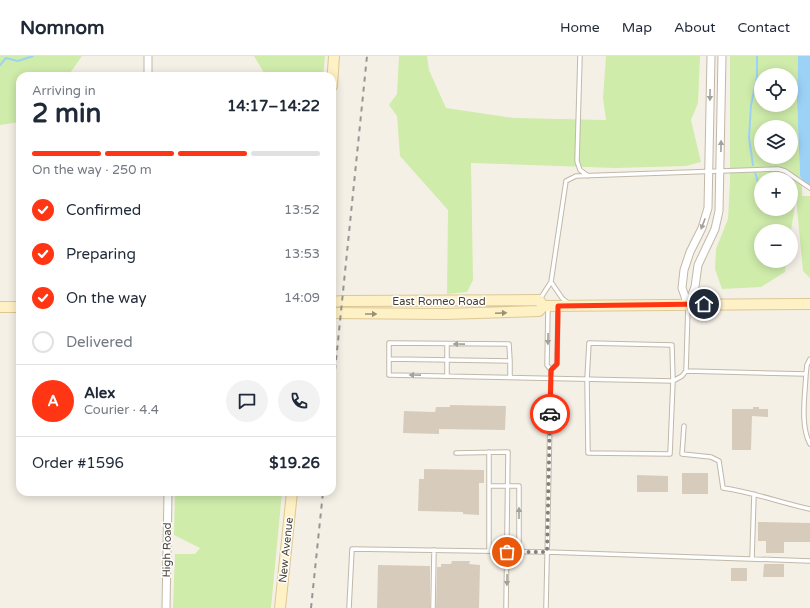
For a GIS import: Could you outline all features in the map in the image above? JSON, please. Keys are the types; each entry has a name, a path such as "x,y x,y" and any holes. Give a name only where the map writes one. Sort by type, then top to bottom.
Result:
{"main road":[{"path":"333,72 334,56"},
{"name":"East Romeo Road","path":"336,301 547,304 571,306 810,304"},
{"name":"East Romeo Road","path":"336,313 484,313 539,311 547,304"},
{"path":"0,307 16,307"},
{"name":"New Avenue","path":"280,608 292,496"}],"street":[{"path":"148,56 148,72"},
{"path":"688,305 682,288 683,274 686,261 706,219 709,191 711,56"},
{"path":"688,305 695,287 698,266 715,229 719,211 721,172 722,56"},
{"name":"High Road","path":"166,608 168,496"}],"lane":[{"path":"580,56 577,161 580,170 588,176"},
{"path":"546,608 551,378 551,370 547,365 547,304 566,181 576,176 778,169 785,171 810,188"},
{"path":"551,282 562,298 571,306"},
{"path":"547,304 557,364 551,370"},
{"path":"510,378 509,344 389,343 389,375 510,378 673,381 682,376 686,371 688,305"},
{"path":"589,343 672,345 673,381 670,454 588,453 587,379 589,343"},
{"path":"447,344 447,376"},
{"path":"810,358 807,365 806,374 804,428 806,437 810,444"},
{"path":"390,359 510,361"},
{"path":"686,371 806,374"},
{"path":"684,426 682,454 710,457 719,461 724,488 754,494 810,509"},
{"path":"804,428 810,428"},
{"path":"489,452 489,551"},
{"path":"456,453 508,452 506,608"},
{"path":"490,486 519,486 519,552"},
{"path":"752,559 754,494"},
{"path":"349,608 352,549 547,552 810,561"},
{"path":"433,608 434,550"}],"green space":[{"path":"0,56 82,56 71,72 16,72 16,123 0,125"},
{"path":"254,56 325,56 323,72 264,72"},
{"path":"399,56 427,56 429,70 446,108 514,118 606,120 603,98 606,56 700,56 698,103 691,120 701,162 686,166 615,168 471,163 473,280 467,292 447,294 448,210 400,156 397,116 389,105 397,94"},
{"path":"730,56 798,56 798,68 754,68 754,112 797,112 798,120 754,120 754,164 798,164 798,125 802,196 810,196 810,278 803,271 798,216 798,172 754,172 754,216 793,216 792,224 754,224 754,268 785,268 785,272 761,287 722,289 715,269 716,249 728,219 730,182"},
{"path":"175,496 282,496 271,608 173,608 175,554 195,554 200,548 174,535"}],"water":[{"path":"798,56 810,56 810,185 802,180 800,176"}],"building":[{"path":"450,405 506,406 505,430 439,429 439,434 403,433 404,411 435,412 436,407 450,407"},
{"path":"753,407 768,409 768,417 752,416 751,450 732,450 732,409 753,409"},
{"path":"424,469 484,470 484,483 479,483 479,515 463,514 463,512 418,511 419,479 424,479"},
{"path":"682,473 708,473 708,494 682,494"},
{"path":"637,475 668,476 668,492 637,492"},
{"path":"758,522 810,523 810,542 784,542 784,553 766,553 766,541 758,541"},
{"path":"452,561 470,561 469,564 480,565 479,608 436,608 437,567 441,567 441,564 451,564"},
{"path":"764,564 784,564 784,577 763,577"},
{"path":"378,565 430,566 430,608 377,608"},
{"path":"731,568 747,568 747,581 731,581"}],"waterway":[{"path":"0,65 6,58 18,61 33,56"},
{"path":"753,165 749,138 751,105 757,77 757,56"}],"railway":[{"path":"336,361 367,56"},
{"path":"311,608 323,496"}],"way so far":[{"path":"507,552 547,552 550,414"}],"route":[{"path":"550,414 551,370 557,364 558,306 704,304"}]}
